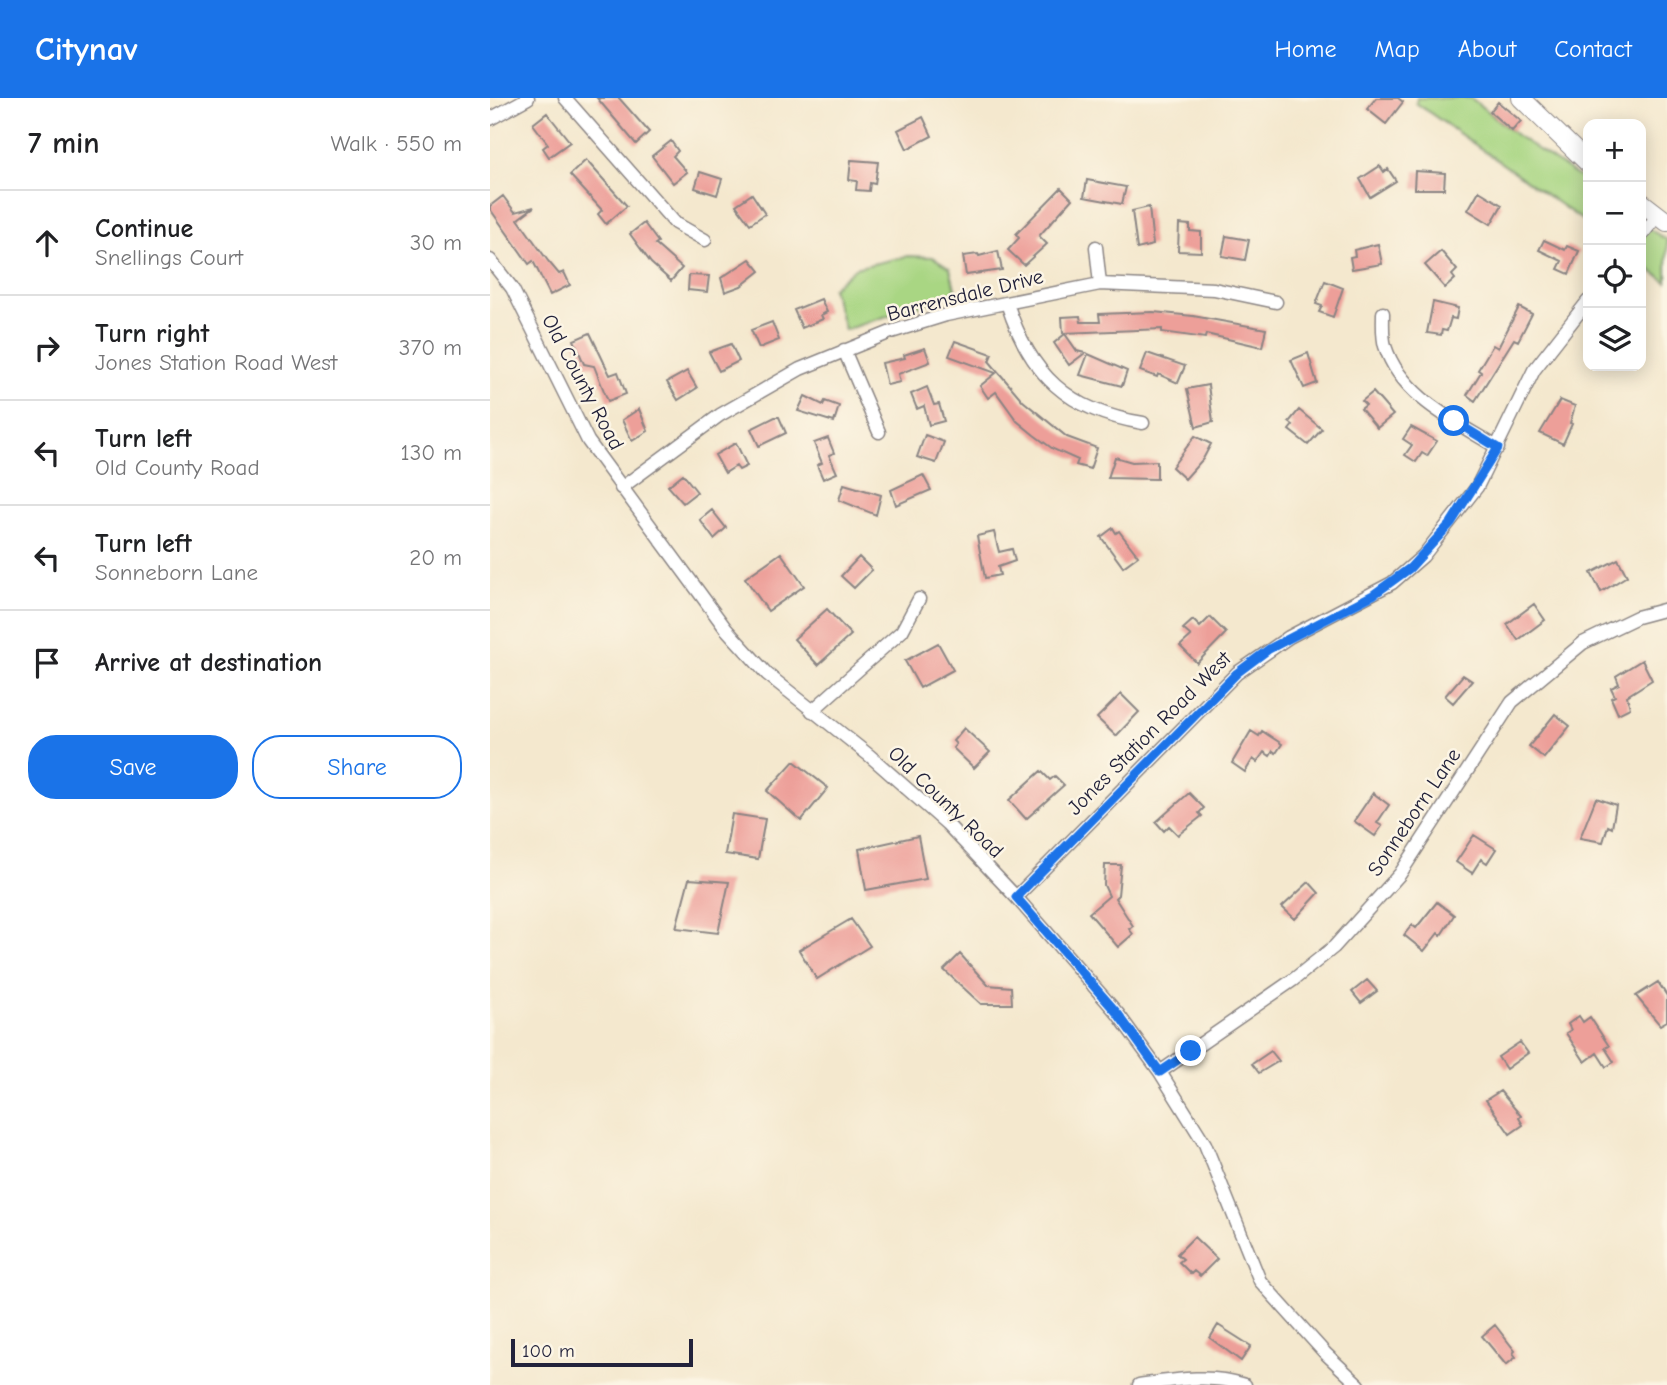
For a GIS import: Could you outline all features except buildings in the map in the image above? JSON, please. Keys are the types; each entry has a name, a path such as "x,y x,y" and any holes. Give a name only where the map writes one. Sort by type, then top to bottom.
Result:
{"street":[{"path":"490,119 528,98"},
{"path":"565,98 675,223 705,240"},
{"path":"1521,98 1583,158"},
{"path":"1646,205 1664,214 1646,231"},
{"path":"1096,247 1100,284"},
{"name":"Old County Road","path":"490,260 512,288 588,441 746,653 929,807 1016,897 1118,1014 1160,1072 1205,1144 1260,1281 1325,1353 1359,1385"},
{"name":"Barrensdale Drive","path":"621,488 720,415 800,369 844,350 946,315 1100,284 1214,289 1276,302"},
{"path":"1007,303 1024,347 1064,393 1099,414 1143,423"},
{"name":"Jones Station Road West","path":"1016,897 1237,673 1269,649 1373,595 1410,568 1451,523 1498,448 1534,370 1583,307"},
{"path":"1383,313 1384,343 1389,355 1420,396 1498,448"},
{"path":"844,350 879,432"},
{"path":"812,711 902,631 919,598"},
{"name":"Sonneborn Lane","path":"1160,1072 1293,980 1334,947 1401,874 1512,702 1583,643 1637,617 1667,608"},
{"path":"1139,1385 1207,1378 1228,1379 1245,1385"}],"green space":[{"path":"1417,98 1471,98 1516,135 1583,180 1583,220 1416,103"},
{"path":"1646,227 1667,240 1667,282 1646,267"},
{"path":"908,256 933,257 950,268 956,293 845,330 832,288 855,268"}],"route":[{"path":"1191,1051 1160,1072 1118,1014 1016,897 1237,673 1289,637 1373,595 1392,583 1423,556 1477,486 1498,448 1454,421"}]}
